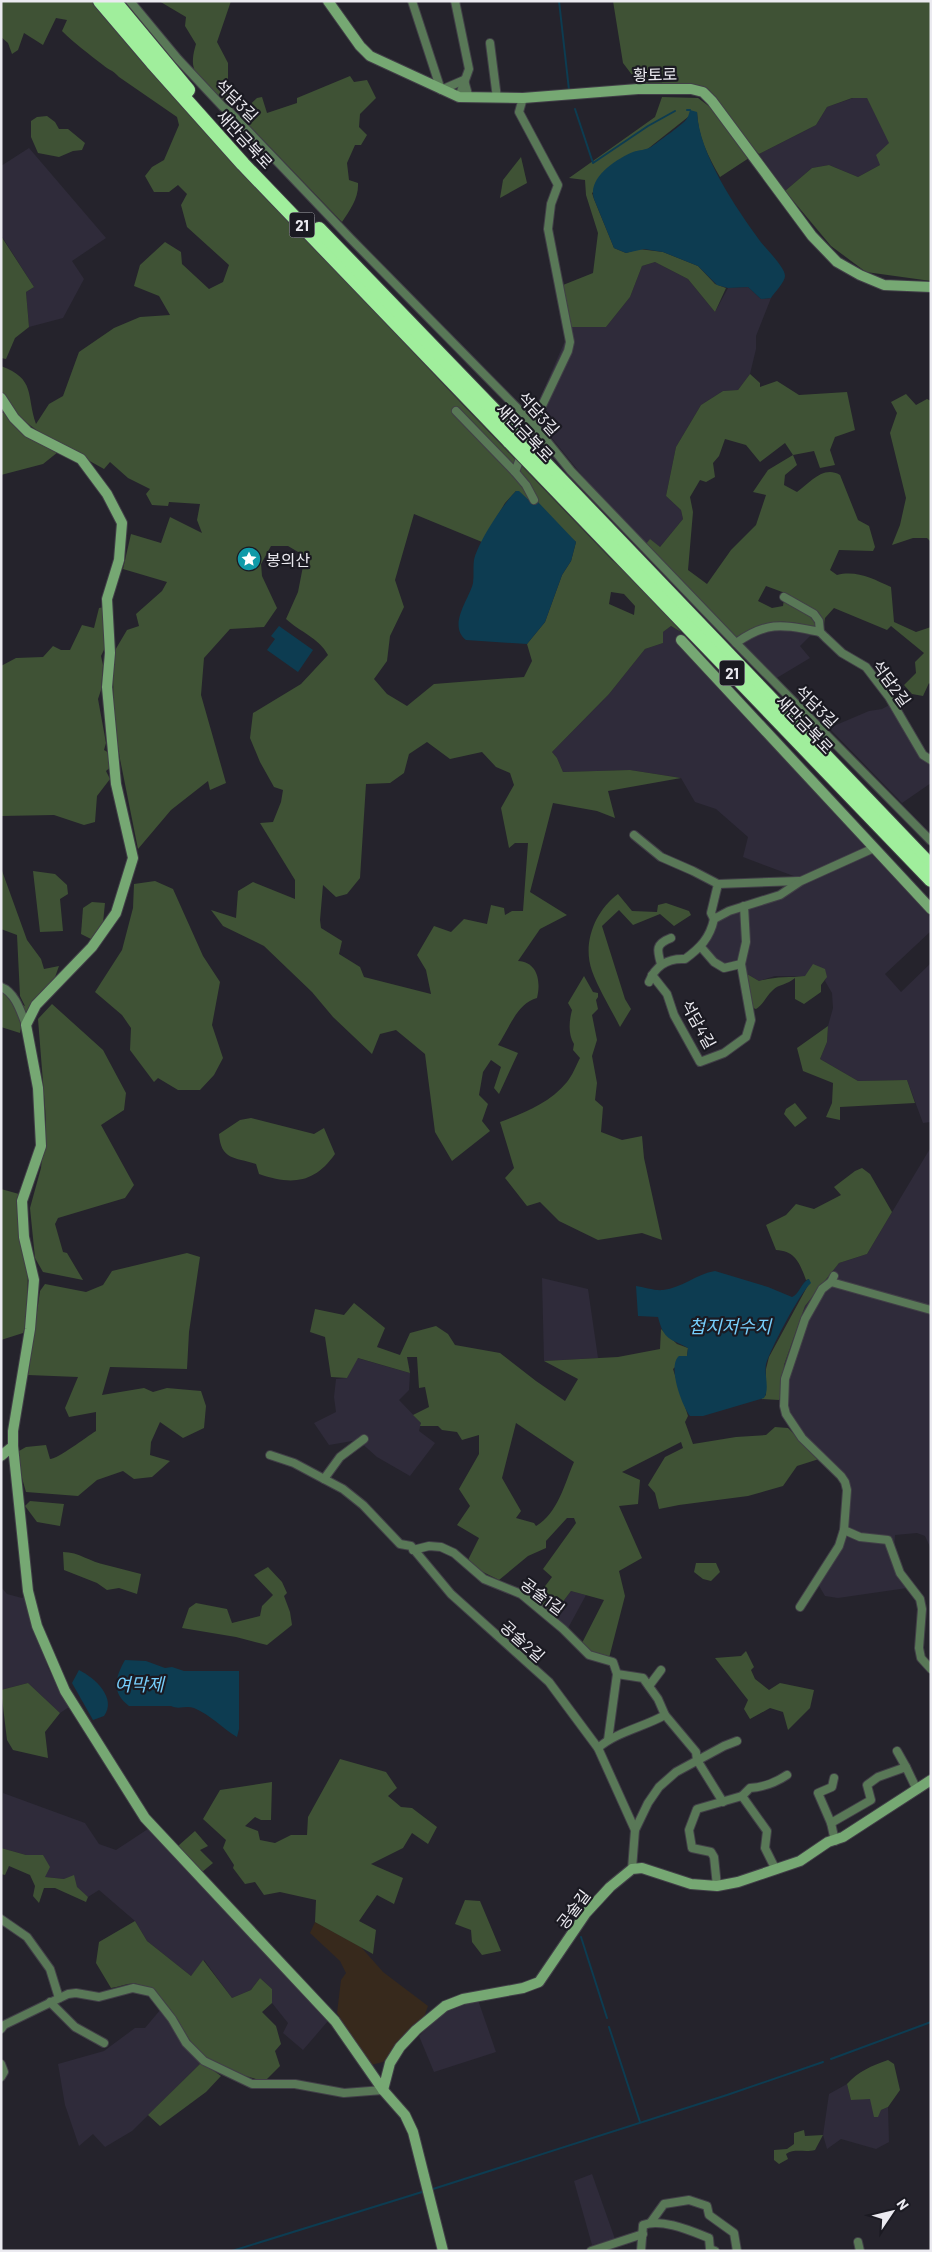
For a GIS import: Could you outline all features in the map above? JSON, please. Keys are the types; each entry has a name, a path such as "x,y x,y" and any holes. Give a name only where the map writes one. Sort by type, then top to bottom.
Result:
{"highway":[{"name":"새만금북로","path":"100,1 243,164 513,438"},
{"name":"새만금북로","path":"114,1 188,90 251,158 931,880"},
{"name":"새만금북로","path":"537,463 931,866"}],"street":[{"name":"석담3길","path":"130,1 178,59 223,107 533,424 571,471 736,643 931,841"},
{"name":"황토로","path":"328,1 360,46 370,56 441,90 464,98 523,98 638,88 691,89 703,92 712,101 812,236 837,262 860,276 884,285 931,287"},
{"path":"412,1 441,90 464,80"},
{"path":"454,1 469,69 464,80 464,98"},
{"path":"490,43 497,98"},
{"path":"515,472 533,424 568,351 570,342 548,229 551,204 558,185 519,112 523,98"},
{"path":"1,398 14,418 28,432 82,459 108,494 122,523 119,560 107,599 110,653 107,687 116,784 133,858 116,913 92,947 36,1005 26,1025"},
{"path":"456,411 515,472 526,485 534,500"},
{"name":"석담2길","path":"784,597 814,614 819,621 820,632 842,653 866,667 888,697 923,755 931,760"},
{"path":"736,643 749,634 773,625 820,632"},
{"path":"681,640 931,909"},
{"path":"634,835 661,857 718,884 801,881"},
{"path":"714,919 744,906 780,895 801,881 874,848"},
{"path":"671,938 658,945 657,951 661,964 675,958 685,959 701,947 712,929 714,919 711,913 718,884"},
{"name":"석담4길","path":"661,964 651,978 667,994 674,1015 700,1062 724,1053 746,1037 751,1020 742,964 746,942 744,906"},
{"path":"701,947 714,962 724,968 742,964"},
{"path":"1,987 7,988 19,1005 26,1025 38,1088 42,1146 22,1201 24,1237 34,1280 30,1329 12,1431 28,1591 37,1626 65,1691 145,1818 335,2021 383,2090 405,2115 413,2132 443,2251"},
{"path":"800,1607 839,1546 844,1530 847,1490 845,1482 802,1438 786,1414 784,1406 785,1379 805,1319 822,1289 833,1279 931,1310"},
{"path":"324,1479 340,1457 364,1439"},
{"path":"1,1456 12,1446"},
{"name":"공술2길","path":"270,1455 294,1463 343,1489 363,1505 400,1544 411,1546 450,1594 549,1682 598,1748 635,1830 632,1869"},
{"path":"844,1530 860,1537 888,1540 900,1573 920,1599 922,1609 919,1648 921,1658 931,1669"},
{"name":"공술1길","path":"414,1550 429,1546 441,1547 454,1553 484,1579 521,1594 563,1630 589,1656 613,1662 617,1674"},
{"path":"649,1686 661,1670"},
{"path":"608,1740 617,1674 643,1678 665,1715 696,1752 697,1760 723,1802"},
{"path":"598,1748 608,1740 665,1715"},
{"path":"635,1830 648,1803 659,1787 685,1765 737,1741"},
{"path":"897,1751 917,1790"},
{"path":"832,1823 871,1800 867,1785 878,1777 906,1767"},
{"path":"717,1886 714,1857 711,1852 692,1848 689,1830 698,1809 742,1796 750,1788 774,1783 787,1774"},
{"path":"834,1778 832,1787 818,1793 832,1823 834,1841"},
{"path":"632,1869 642,1868 691,1884 717,1886 738,1882 800,1861 828,1842 843,1837 931,1780"},
{"path":"742,1796 767,1831 765,1848 776,1870"},
{"name":"공술길","path":"383,2090 390,2063 400,2047 416,2030 445,2006 463,1999 523,1988 538,1982 586,1913 610,1887 632,1869"},
{"path":"1,1919 27,1937 50,1969 59,1998"},
{"path":"1,2029 4,2025 46,2007 50,2002 59,1998 76,1993 99,1997 133,1988 151,1992 172,2019 186,2043 204,2061 252,2084 295,2084 344,2094 383,2090"},
{"path":"50,2002 75,2027 104,2043"},
{"path":"1,2064 4,2072 1,2077"},
{"path":"641,2251 643,2234 647,2223 664,2204 689,2200 707,2206 708,2215 731,2229 734,2233 737,2251"},
{"path":"647,2223 687,2230 709,2238 710,2249 715,2251"},
{"path":"591,2251 643,2234"},
{"path":"858,2242 860,2251"}],"shaded area":[{"path":"853,98 867,98 890,143 880,165 858,177 829,165 812,168 785,191 759,154 816,125 827,107"},
{"path":"29,148 106,238 72,261 84,279 63,318 29,327 26,292 34,287 1,235 1,166"},
{"path":"655,262 688,279 715,312 728,288 748,287 761,299 771,298 756,336 756,349 750,374 738,390 723,391 701,405 676,447 666,496 681,510 683,519 660,547 646,544 585,479 542,426 534,412 571,327 606,327 630,297 642,266"},
{"path":"671,626 681,632 931,917 931,931 885,974 901,992 931,963 931,1122 923,1123 907,1080 858,1081 820,1059 827,1042 828,1026 833,1008 832,993 825,981 826,977 775,976 759,981 747,974 739,962 725,966 713,964 700,946 715,914 778,892 799,878 743,857 748,837 716,809 695,802 681,778 630,770 563,772 552,752 609,694 645,649 663,643 663,632"},
{"path":"773,628 811,635 800,646 810,658 775,679 740,644 745,639"},
{"path":"891,704 901,724 931,766 931,783 902,803 829,728"},
{"path":"931,1147 931,1549 925,1536 917,1533 895,1535 894,1552 904,1573 914,1587 838,1598 825,1596 818,1584 820,1573 840,1532 844,1482 836,1467 796,1426 782,1396 784,1365 805,1306 839,1263 867,1254"},
{"path":"542,1278 588,1289 598,1358 544,1361"},
{"path":"357,1358 410,1373 409,1390 399,1400 421,1423 419,1431 435,1443 410,1476 377,1457 358,1440 329,1445 314,1423 336,1412 334,1397 336,1379 347,1378"},
{"path":"1,1587 7,1594 22,1598 27,1596 48,1668 69,1707 60,1713 28,1683 1,1690"},
{"path":"571,1591 586,1595 567,1630 552,1616"},
{"path":"3,1793 85,1823 99,1844 116,1850 157,1823 232,1905 328,2021 303,2050 283,2033 288,2023 272,2003 272,1989 260,1978 251,1990 232,1998 204,1960 191,1976 147,1941 135,1921 99,1890 88,1897 64,1879 45,1877 43,1855 26,1855 1,1848"},
{"path":"315,1922 361,1947 383,1972 428,2006 424,2017 383,2062 371,2065 337,2013 341,1980 346,1973 340,1961 310,1933"},
{"path":"478,2000 496,2052 434,2072 419,2036 448,2009"},
{"path":"161,2009 202,2062 132,2131 105,2147 93,2134 79,2146 65,2105 58,2064 104,2051 135,2028 145,2028"},
{"path":"847,2084 851,2100 870,2098 881,2110 888,2107 889,2142 876,2149 841,2139 827,2149 823,2135 829,2094"},
{"path":"592,2174 615,2239 592,2245 574,2181"}],"green space":[{"path":"1,1 92,1 210,137 612,560 641,584 681,632 671,626 663,632 663,643 645,649 609,694 552,752 563,772 630,770 681,778 608,791 615,818 597,811 553,803 530,892 567,915 540,929 518,961 525,962 534,969 539,986 537,998 524,1005 514,1017 498,1045 518,1053 499,1094 494,1088 501,1067 491,1060 483,1072 479,1095 488,1104 482,1121 490,1131 452,1161 435,1132 425,1054 396,1030 380,1034 372,1054 264,946 223,926 211,910 236,918 238,891 253,882 295,899 295,880 260,823 273,822 281,802 283,790 274,787 260,762 250,738 253,713 301,684 328,655 320,644 286,619 298,592 305,556 288,546 271,546 261,564 262,576 277,608 264,627 230,629 204,658 201,695 226,783 210,790 208,781 171,810 138,849 114,722 114,652 127,630 139,626 136,614 162,591 167,582 123,569 131,534 161,543 170,517 202,533 197,520 200,504 169,502 168,506 152,505 146,494 150,489 128,478 110,462 104,469 43,435 23,420 19,428 58,452 43,464 1,475 1,401 3,406 2,413 12,410 1,390 1,366 20,376 25,382 36,424 49,404 63,396 79,352 114,328 140,317 170,315 159,296 134,286 140,265 165,242 181,252 182,264 209,289 223,282 229,265 187,227 181,205 187,194 178,185 169,192 154,192 145,176 152,167 164,160 179,125 177,117 105,67 72,40 62,31 67,20 56,18 43,45 24,33 18,50 12,54 8,43 1,37","holes":["516,491 576,542 571,561 562,575 545,622 527,644 532,661 524,677 434,684 407,706 387,694 374,679 387,661 390,636 404,607 395,580 414,514 482,542 505,503","611,592 624,594 635,606 634,615 609,604","427,742 450,759 482,752 496,767 510,773 514,785 501,808 509,848 515,843 528,843 523,911 512,911 505,915 504,908 491,905 487,924 464,919 451,932 434,926 417,955 426,970 431,994 364,977 360,967 339,954 342,941 321,928 320,920 323,885 336,897 347,894 360,878 366,784 390,783 404,773 409,754"]},
{"path":"159,1 231,1 217,42 228,63 228,106 216,97 194,70 193,59 196,44 185,26 186,17"},
{"path":"613,1 931,1 931,281 866,272 831,246 785,191 812,168 829,165 858,177 880,165 876,155 889,143 867,98 852,98 827,107 816,125 759,154 691,83 639,84 623,63"},
{"path":"350,76 354,82 367,80 376,98 360,114 359,127 367,135 361,145 355,145 347,163 349,180 358,183 358,188 353,204 342,222 239,115 248,114 245,109 257,98 262,97 267,113 297,103 297,98"},
{"path":"662,97 698,98 710,107 749,158 720,177 704,146 699,130 697,112 688,117 592,193 594,199 614,248 626,253 639,249 663,252 698,266 715,284 726,288 715,312 688,279 655,262 642,266 630,297 606,327 571,327 563,285 593,273 598,233 586,195 585,180 569,178 655,117"},
{"path":"47,116 55,122 59,129 68,129 85,143 82,150 73,151 59,157 38,153 31,137 31,121 37,117"},
{"path":"521,157 527,183 500,198 503,180"},
{"path":"1,236 34,287 26,292 29,327 15,338 6,359 1,358"},
{"path":"750,374 760,383 760,387 777,381 799,395 847,392 855,430 835,437 830,450 835,465 820,468 814,451 793,455 797,465 785,475 784,485 797,492 822,474 834,472 840,475 858,520 869,526 875,547 873,551 839,550 830,570 837,575 858,574 891,587 894,622 916,632 931,627 931,685 929,683 923,696 912,694 904,685 916,673 915,662 924,653 891,626 887,630 834,608 825,618 823,632 802,624 779,622 761,625 736,638 646,544 650,539 660,547 683,519 681,510 666,496 676,447 701,405 723,391 738,390","holes":["725,439 746,445 760,462 785,443 793,455 768,470 753,492 766,495 756,525 731,550 707,584 688,570 693,512 690,497 700,480 706,482 715,477 713,463 719,456","766,586 785,593 783,606 772,608 758,601"]},
{"path":"906,394 916,405 927,399 931,401 931,542 927,538 913,538 892,545 900,525 906,498 890,433 897,413 891,402"},
{"path":"104,607 113,631 101,656 103,665 101,690 98,699 106,743 104,750 120,759 106,771 110,779 97,796 95,822 84,825 54,815 1,816 1,666 16,658 43,657 53,646 61,650 70,650 82,625 94,628 99,608"},
{"path":"1,868 27,940 41,959 44,969 59,966 53,983 30,1013 24,1014 20,1033 1,1027 1,990 9,999 25,1006 20,996 17,935 1,929"},
{"path":"33,871 55,874 67,885 68,894 60,899 63,931 40,932"},
{"path":"155,881 173,889 203,956 220,982 212,1025 223,1058 214,1075 200,1090 178,1090 158,1078 154,1082 130,1050 131,1028 122,1015 95,992 122,950 133,908 134,884"},
{"path":"618,894 632,911 657,912 658,905 666,903 689,911 691,915 674,926 660,914 633,925 619,910 602,926 625,999 631,1009 620,1027 595,978 589,960 590,939 597,918"},
{"path":"92,902 105,903 103,923 93,940 81,934 83,908"},
{"path":"813,964 825,969 827,977 821,985 821,992 804,1004 795,999 795,978 775,988 759,1007 753,1008 747,974 759,981 805,976"},
{"path":"584,976 593,992 598,993 596,1000 598,1009 592,1015 597,1040 592,1056 597,1083 595,1100 603,1107 601,1132 622,1140 642,1136 644,1158 662,1240 642,1233 598,1240 559,1221 540,1202 527,1206 505,1178 514,1168 500,1122 527,1111 553,1096 569,1080 580,1058 573,1050 574,1044 570,1027 572,1010 568,1003"},
{"path":"52,1004 103,1050 126,1093 124,1110 101,1125 134,1185 125,1198 58,1218 55,1224 63,1252 67,1253 83,1280 43,1272 35,1258 30,1208 41,1168 46,1120 38,1019"},
{"path":"828,1026 827,1042 820,1059 858,1081 907,1080 915,1103 840,1107 840,1120 826,1117 832,1103 833,1083 803,1071 797,1048"},
{"path":"795,1103 807,1118 795,1127 784,1114 786,1109"},
{"path":"251,1118 314,1134 324,1128 335,1154 319,1171 301,1179 281,1180 259,1174 256,1164 230,1156 223,1149 220,1142 219,1134 240,1120"},
{"path":"862,1168 870,1174 892,1212 867,1254 839,1263 805,1306 784,1365 782,1396 779,1400 761,1399 766,1395 766,1369 769,1357 807,1287 809,1279 806,1280 793,1256 776,1250 766,1225 786,1215 796,1204 814,1209 841,1195 834,1187"},
{"path":"1,1189 19,1194 18,1218 28,1273 26,1325 23,1333 1,1340"},
{"path":"187,1253 200,1257 189,1332 187,1369 110,1367 102,1395 144,1388 153,1392 167,1388 201,1391 206,1406 204,1428 183,1438 160,1422 151,1442 150,1455 170,1461 152,1477 134,1479 123,1471 97,1480 78,1496 26,1492 20,1471 19,1451 26,1447 46,1445 50,1459 54,1458 96,1431 96,1412 69,1417 65,1408 78,1377 28,1375 40,1291 45,1284 86,1292 103,1285 112,1271"},
{"path":"354,1303 385,1328 377,1347 400,1355 410,1333 436,1326 448,1334 455,1345 500,1353 565,1401 578,1379 544,1361 618,1357 660,1349 661,1329 677,1344 688,1348 687,1356 673,1369 688,1416 685,1422 693,1444 736,1437 766,1435 775,1427 788,1428 819,1459 797,1466 783,1486 748,1496 659,1509 655,1493 648,1485 665,1457 683,1448 681,1442 622,1472 640,1480 638,1504 619,1506 642,1558 619,1571 625,1596 609,1658 593,1653 581,1645 604,1600 571,1591 552,1616 533,1602 552,1577 543,1569 576,1523 574,1518 567,1518 546,1541 546,1548 528,1556 499,1580 477,1569 468,1560 479,1538 457,1525 470,1506 459,1489 479,1454 479,1435 462,1440 457,1432 442,1430 438,1426 420,1426 421,1423 413,1415 429,1407 425,1387 419,1388 417,1357 407,1357 410,1373 358,1358 347,1378 331,1377 325,1337 310,1332 315,1309 344,1315","holes":["516,1423 574,1462 560,1498 544,1520 536,1526 534,1523 516,1518 521,1511 502,1478"]},
{"path":"30,1501 64,1504 60,1526 37,1522 25,1506"},
{"path":"63,1552 69,1552 100,1564 141,1574 137,1594 119,1588 107,1590 97,1583 64,1570"},
{"path":"696,1563 716,1563 720,1572 711,1581 703,1579 694,1572"},
{"path":"268,1567 282,1582 287,1593 284,1596 290,1612 292,1625 267,1645 236,1637 182,1628 189,1608 196,1603 227,1609 232,1623 260,1616 262,1606 273,1595 254,1575"},
{"path":"746,1651 754,1667 751,1670 755,1679 769,1690 780,1683 814,1690 810,1708 788,1730 783,1712 770,1708 750,1719 744,1709 748,1700 715,1658 741,1656"},
{"path":"28,1683 60,1713 45,1732 48,1758 13,1750 7,1740 1,1690"},
{"path":"340,1759 386,1772 397,1788 388,1796 401,1807 412,1808 437,1827 428,1844 412,1833 403,1848 371,1864 403,1878 394,1904 377,1895 359,1921 376,1930 373,1954 315,1922 316,1900 280,1892 264,1895 255,1882 245,1884 233,1868 234,1865 223,1848 226,1840 203,1819 220,1790 272,1782 271,1820 261,1820 255,1817 245,1826 258,1831 260,1840 275,1843 291,1835 307,1835 308,1817"},
{"path":"195,1831 208,1846 200,1850 213,1863 202,1872 178,1846"},
{"path":"1,1848 26,1855 43,1855 50,1867 45,1877 64,1879 74,1875 77,1887 88,1897 86,1902 55,1888 44,1888 39,1903 33,1896 35,1886 30,1875 9,1866 5,1875 1,1874"},
{"path":"465,1900 480,1901 501,1951 482,1955 472,1942 471,1930 455,1924"},
{"path":"135,1921 147,1941 191,1976 203,1960 232,1998 251,1990 260,1978 272,1989 272,2003 262,2012 276,2026 281,2044 275,2051 280,2066 265,2081 233,2072 210,2061 195,2047 167,2005 149,1989 137,1984 111,1988 96,1963 99,1942"},
{"path":"888,2060 894,2064 900,2090 888,2107 881,2110 878,2117 874,2117 870,2099 851,2100 847,2084 866,2069"},
{"path":"202,2062 221,2076 206,2092 160,2126 148,2115"},
{"path":"804,2130 805,2136 823,2135 815,2150 789,2152 786,2154 788,2159 779,2164 774,2160 774,2150 787,2149 794,2144 794,2133"}],"water":[{"path":"690,110 697,112 704,145 720,180 740,213 784,272 783,281 771,298 761,299 748,287 728,288 717,285 698,266 663,252 644,249 626,253 614,248 594,199 593,191 595,184 611,164 633,152 651,147 678,127 686,120"},
{"path":"516,491 519,491 532,503 538,502 576,542 571,561 562,575 545,622 527,644 466,640 461,634 459,619 473,583 476,552 492,524"},
{"path":"279,626 313,650 298,672 267,650 275,639 271,636"},
{"name":"첩지저수지","path":"715,1271 768,1287 792,1297 806,1281 809,1279 811,1283 793,1309 769,1356 766,1364 767,1390 764,1398 703,1416 690,1416 683,1404 675,1377 676,1361 679,1356 687,1356 688,1348 665,1335 658,1317 638,1316 636,1286 657,1290 670,1289"},
{"name":"여막제","path":"125,1660 146,1661 165,1668 172,1667 184,1671 239,1671 239,1729 237,1737 206,1714 194,1708 129,1706 119,1695 116,1684"},
{"path":"79,1670 97,1683 106,1696 108,1702 104,1716 93,1720 72,1683"}],"waterway":[{"path":"559,1 569,90"},
{"path":"575,109 593,163 648,126 675,111"},
{"path":"581,1937 607,2018"},
{"path":"831,2059 931,2022"},
{"path":"609,2027 640,2122"},
{"path":"433,2189 727,2095 823,2062"},
{"path":"232,2251 422,2192"}],"place":[{"name":"봉의산","path":"249,559"}]}
